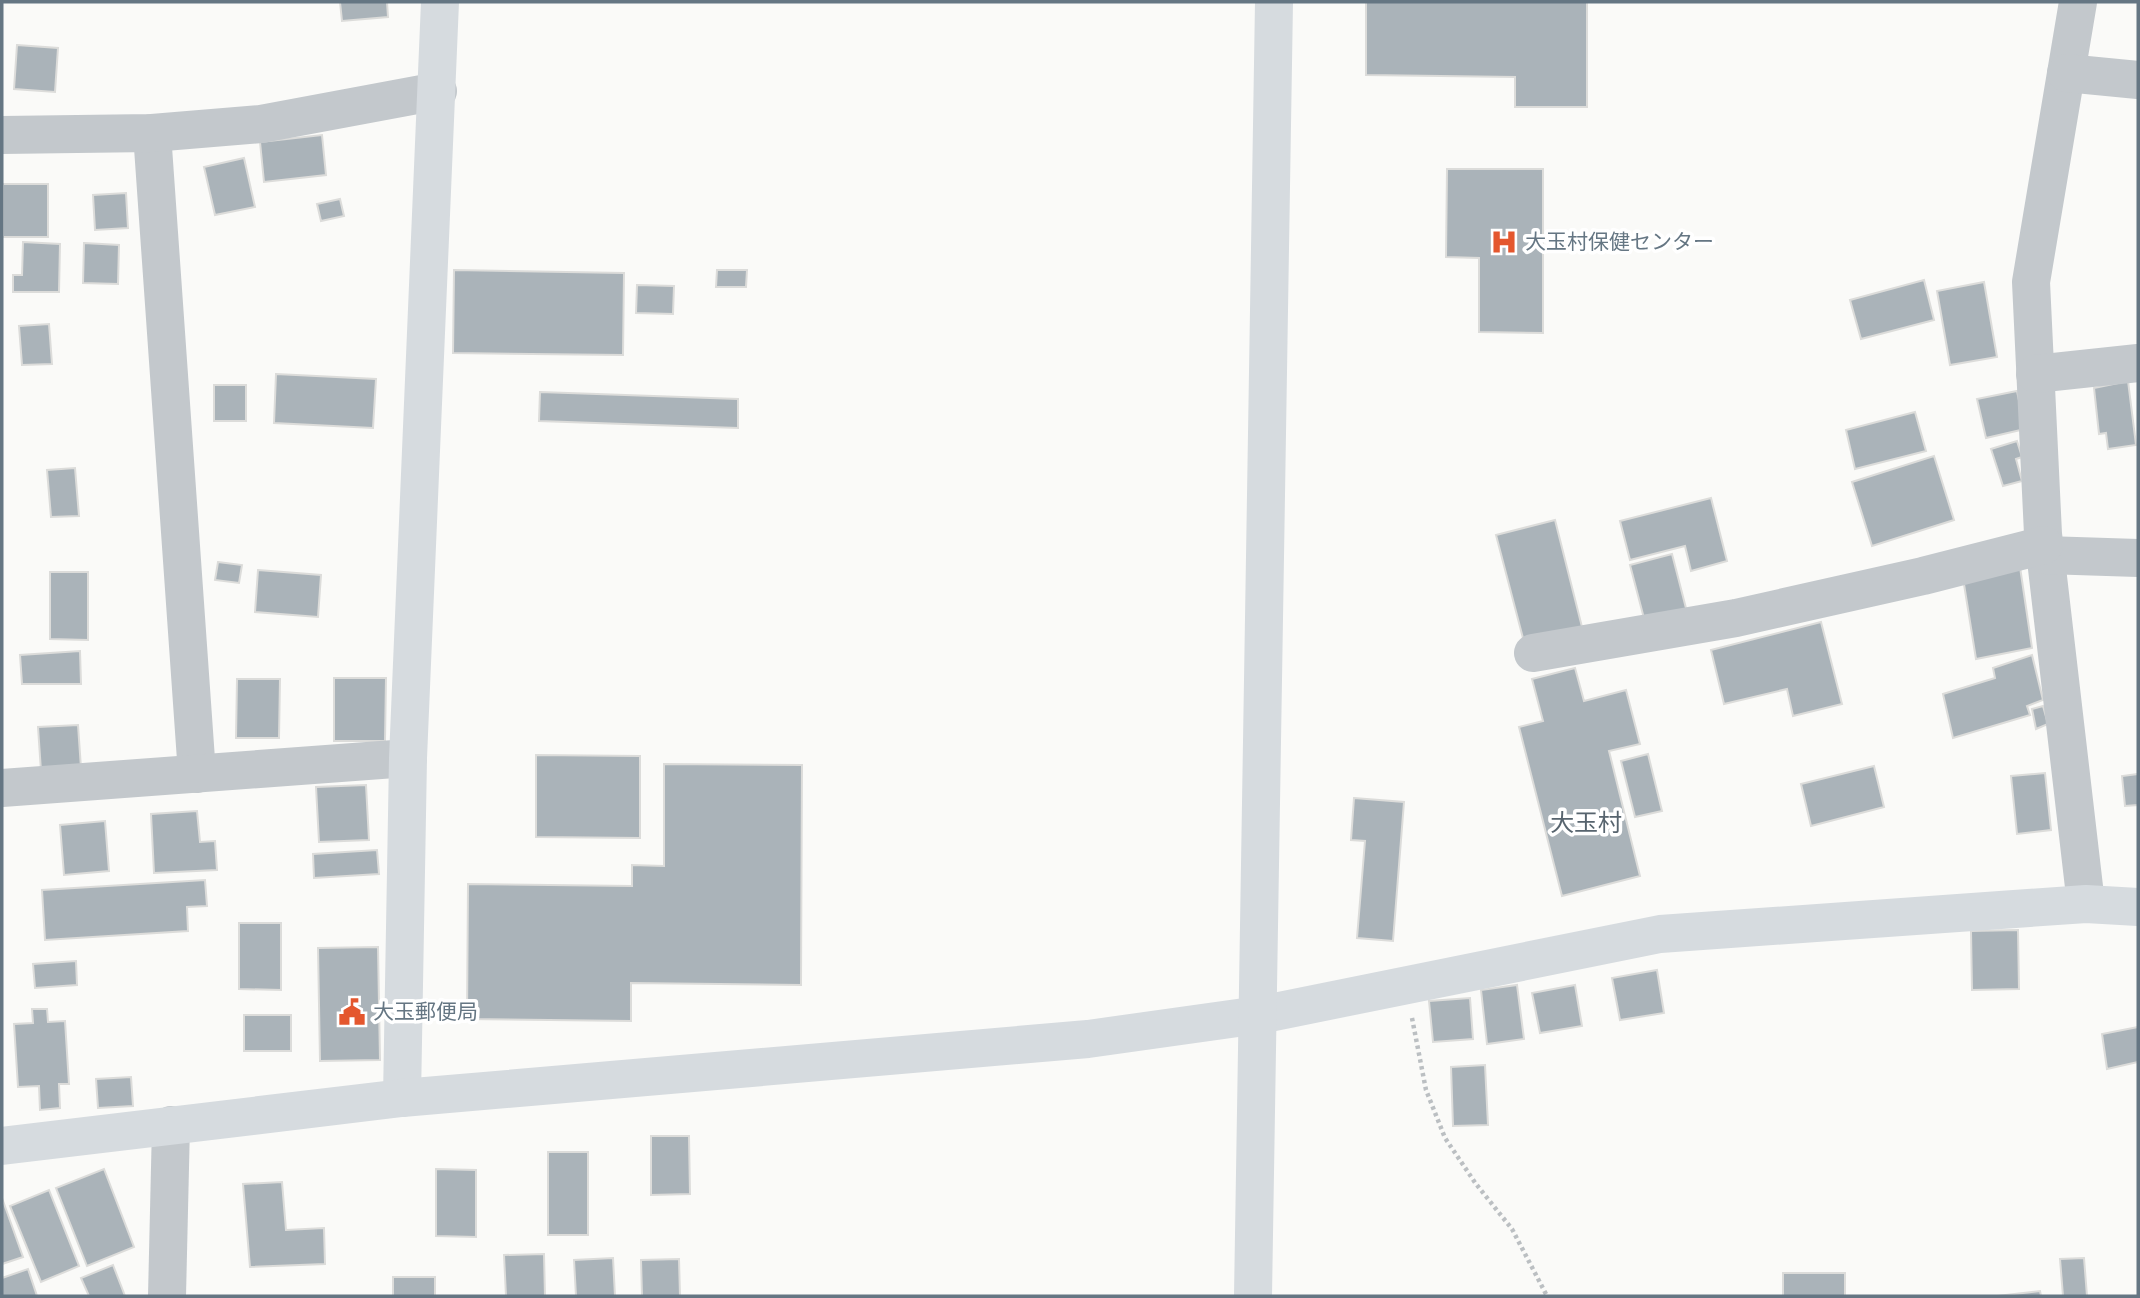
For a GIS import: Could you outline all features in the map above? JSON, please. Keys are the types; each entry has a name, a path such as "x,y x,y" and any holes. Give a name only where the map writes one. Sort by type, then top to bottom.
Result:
{"street":[{"path":"402,1098 408,758 440,2"},
{"path":"1253,1296 1274,2"},
{"path":"2078,2 2031,282 2045,550 2086,904"},
{"path":"2066,73 2138,80"},
{"path":"2,135 152,133 261,124 438,91"},
{"path":"152,133 197,774"},
{"path":"2035,374 2138,363"},
{"path":"1533,653 1736,618 2045,550 2138,558"},
{"path":"2,789 408,758"},
{"path":"2,1146 402,1098 1088,1039 1259,1015 1660,934 2086,904 2138,907"},
{"path":"167,1296 171,1125"}],"path":[{"path":"1406,987 1426,1090 1445,1138 1476,1184 1512,1229 1547,1296"}],"building":[{"path":"340,2 387,2 388,17 342,21"},
{"path":"1366,2 1587,2 1587,107 1515,107 1515,77 1366,75"},
{"path":"17,45 58,48 55,92 14,89"},
{"path":"322,135 326,175 264,182 260,142"},
{"path":"244,158 255,207 215,215 204,167"},
{"path":"1447,169 1543,169 1543,333 1479,332 1479,258 1446,257"},
{"path":"3,184 48,184 48,237 3,237"},
{"path":"126,193 128,228 95,230 93,195"},
{"path":"340,199 344,216 321,221 317,204"},
{"path":"23,242 60,244 59,292 13,292 13,275 22,275"},
{"path":"84,243 119,245 118,284 83,283"},
{"path":"454,270 624,273 623,355 453,353"},
{"path":"717,270 747,270 746,287 716,287"},
{"path":"1924,280 1934,320 1861,339 1850,300"},
{"path":"1984,282 1997,357 1950,365 1937,291"},
{"path":"637,285 674,286 673,314 636,313"},
{"path":"49,324 52,364 22,365 19,326"},
{"path":"276,374 376,379 373,428 274,423"},
{"path":"2128,381 2136,445 2108,449 2106,433 2099,434 2094,388"},
{"path":"214,385 246,385 246,421 214,421"},
{"path":"2017,391 2025,429 1986,438 1977,399"},
{"path":"540,392 738,399 738,428 539,421"},
{"path":"1915,412 1926,451 1855,469 1846,430"},
{"path":"2017,441 2022,457 2016,459 2022,481 2003,486 1991,449"},
{"path":"1934,456 1954,520 1872,546 1852,482"},
{"path":"75,468 79,516 51,517 47,470"},
{"path":"1711,498 1727,561 1691,571 1685,546 1630,560 1620,521"},
{"path":"1555,520 1582,627 1524,642 1496,535"},
{"path":"1672,554 1688,616 1646,626 1630,565"},
{"path":"218,562 242,565 239,583 215,580"},
{"path":"2020,567 2032,648 1976,659 1963,578"},
{"path":"258,570 321,575 318,617 255,612"},
{"path":"50,572 88,572 88,640 50,639"},
{"path":"1821,622 1842,704 1793,716 1787,689 1724,704 1711,650"},
{"path":"80,651 81,684 22,684 20,655"},
{"path":"2032,655 2043,700 2027,706 2030,715 1953,738 1943,694 1995,678 1993,668"},
{"path":"1575,668 1584,701 1626,690 1640,744 1609,751 1640,876 1562,896 1519,727 1543,721 1532,679"},
{"path":"334,678 386,678 385,741 334,741"},
{"path":"237,679 280,679 279,738 236,738"},
{"path":"2043,706 2048,724 2036,729 2032,709"},
{"path":"78,725 81,768 41,771 38,727"},
{"path":"1648,754 1662,811 1635,817 1621,761"},
{"path":"536,755 640,756 640,838 536,837"},
{"path":"664,764 802,765 801,985 631,983 631,1021 467,1019 468,884 632,886 632,865 664,866"},
{"path":"1874,766 1884,807 1811,826 1801,784"},
{"path":"2045,773 2051,830 2017,834 2011,776"},
{"path":"2138,774 2138,805 2125,806 2122,776"},
{"path":"366,785 369,840 319,842 316,787"},
{"path":"1354,798 1404,802 1393,941 1357,938 1365,841 1351,840"},
{"path":"197,811 200,842 215,841 217,870 154,873 151,814"},
{"path":"105,821 109,871 64,875 60,825"},
{"path":"377,850 379,874 314,878 313,854"},
{"path":"205,880 207,906 187,907 188,931 45,940 42,890"},
{"path":"239,923 281,923 281,990 239,989"},
{"path":"2018,930 2019,989 1972,990 1971,931"},
{"path":"378,947 380,1060 320,1061 318,948"},
{"path":"76,961 77,985 35,988 33,964"},
{"path":"1657,970 1664,1013 1620,1020 1612,978"},
{"path":"1517,985 1524,1039 1487,1044 1481,990"},
{"path":"1575,985 1582,1026 1540,1033 1532,993"},
{"path":"1470,998 1473,1039 1433,1042 1429,1001"},
{"path":"32,1009 47,1009 48,1022 65,1021 69,1084 59,1084 60,1108 40,1110 39,1086 18,1087 14,1024 33,1023"},
{"path":"244,1015 291,1015 291,1051 244,1051"},
{"path":"2138,1027 2138,1062 2107,1069 2102,1034"},
{"path":"1485,1065 1488,1125 1453,1126 1451,1067"},
{"path":"131,1077 133,1106 98,1108 96,1079"},
{"path":"651,1136 689,1136 690,1194 651,1195"},
{"path":"548,1152 588,1152 588,1235 548,1235"},
{"path":"104,1169 134,1247 87,1266 56,1188"},
{"path":"436,1169 476,1170 476,1237 436,1236"},
{"path":"282,1182 286,1230 324,1228 325,1264 250,1267 243,1184"},
{"path":"49,1190 79,1266 41,1282 10,1206"},
{"path":"2,1198 23,1257 2,1264"},
{"path":"544,1254 545,1296 506,1296 504,1255"},
{"path":"613,1258 615,1296 576,1296 574,1260"},
{"path":"2084,1258 2087,1296 2063,1296 2060,1259"},
{"path":"679,1259 680,1296 642,1296 641,1260"},
{"path":"113,1265 125,1296 89,1296 81,1278"},
{"path":"28,1269 37,1296 2,1296 2,1278"},
{"path":"1783,1273 1845,1273 1845,1296 1783,1296"},
{"path":"393,1277 435,1277 435,1296 393,1296"},
{"path":"2040,1291 2041,1296 1997,1296"}],"place":[{"name":"大玉村保健センター","path":"1504,242"},
{"name":"大玉郵便局","path":"352,1012"}],"district":[{"name":"大玉村","path":"1586,823"}]}
